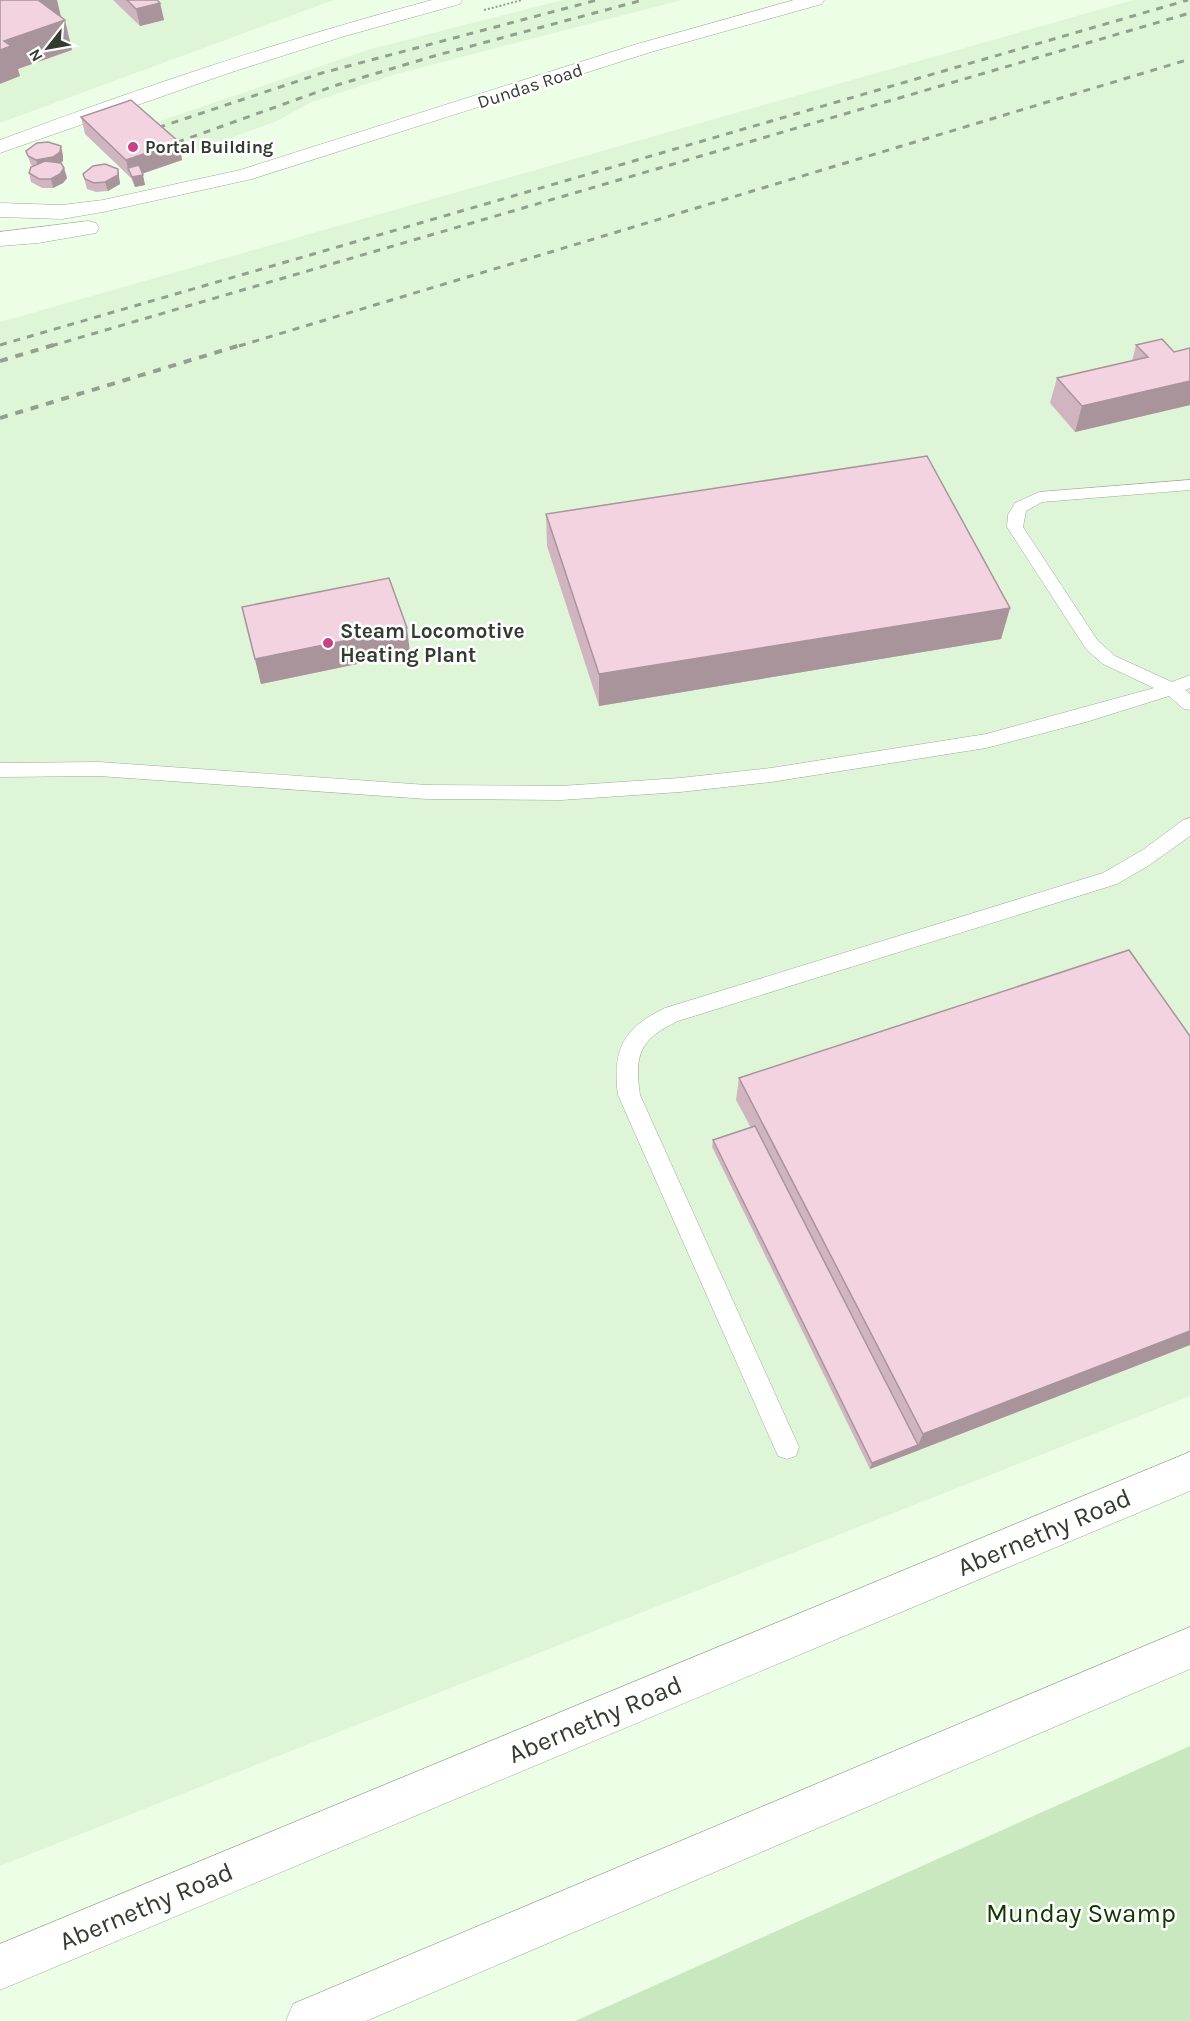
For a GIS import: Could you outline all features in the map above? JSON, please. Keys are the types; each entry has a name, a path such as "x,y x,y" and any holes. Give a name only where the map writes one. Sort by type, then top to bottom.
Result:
{"main road":[{"path":"0,130 180,66 331,27 453,0"},
{"name":"Dundas Road","path":"0,210 62,212 83,209 245,175 644,48 815,0"},
{"path":"0,147 331,27 370,4"},
{"name":"Dundas Road","path":"0,239 65,232 118,221 181,203 245,175"},
{"name":"Abernethy Road","path":"0,1967 1190,1471"},
{"path":"310,2021 1190,1648"}],"lane":[{"path":"1190,485 1039,497 1023,504 1016,513 1015,527 1092,645 1109,660 1172,689 1190,704"},
{"path":"0,770 99,769 427,792 561,793 668,786 771,776 986,741 1086,715 1172,689 1190,681"},
{"path":"788,1447 628,1095 624,1073 628,1055 637,1037 651,1023 672,1014 1110,879 1160,849 1190,825"}],"shaded area":[{"path":"0,0 334,0 0,123"},
{"path":"562,0 682,0 400,73 310,103 277,121 183,156 148,125 371,49"},
{"path":"1133,0 1190,0 1190,1396 0,1866 0,322"}],"green space":[{"name":"Munday Swamp","path":"1190,1746 1190,2021 575,2021"}],"building":[{"path":"0,0 38,0 65,20 4,41 11,46 0,50"},
{"path":"127,0 157,0 160,3 136,9"},
{"path":"131,100 179,142 126,160 81,117"},
{"path":"48,142 61,146 60,152 53,157 36,160 28,156 26,151 37,143"},
{"path":"45,161 61,163 64,168 60,174 51,179 39,179 29,173 31,167"},
{"path":"105,164 118,169 118,175 105,182 94,183 85,179 83,174 93,166"},
{"path":"139,165 143,175 132,177 128,168"},
{"path":"1162,339 1174,352 1190,348 1190,381 1082,406 1057,378 1148,357 1136,345"},
{"path":"927,456 1010,608 599,674 546,514"},
{"path":"389,578 407,628 255,659 242,607"},
{"path":"1129,950 1190,1036 1190,1331 923,1434 739,1078"},
{"path":"755,1126 918,1445 872,1463 713,1140"}],"railway":[{"path":"145,132 322,73 597,0"},
{"path":"164,147 337,85 434,56 643,0"},
{"path":"0,345 1188,0"},
{"path":"51,346 1190,13"},
{"path":"239,346 1190,59"},
{"path":"0,361 57,344"},
{"path":"0,418 244,344"}],"place":[{"name":"Portal Building","path":"133,147"},
{"name":"Steam Locomotive Heating Plant","path":"328,643"}]}
